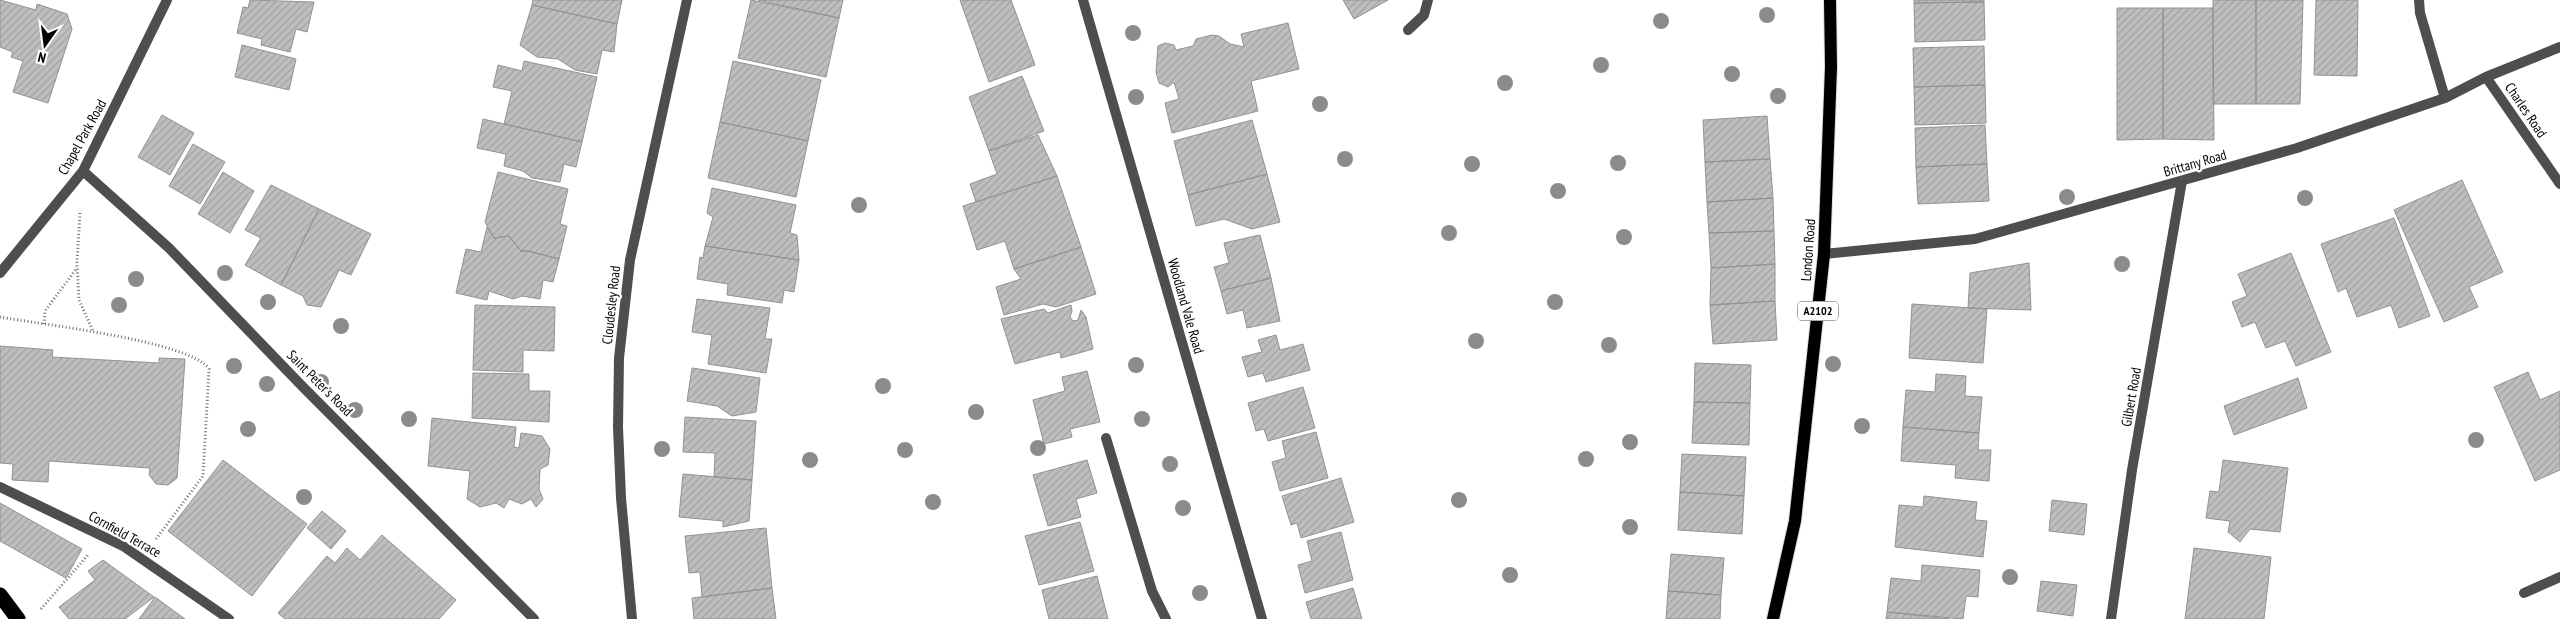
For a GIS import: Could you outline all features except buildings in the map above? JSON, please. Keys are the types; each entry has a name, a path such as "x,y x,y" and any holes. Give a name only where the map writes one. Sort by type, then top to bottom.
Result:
{"highway":[{"path":"0,595 18,619"}],"main road":[{"name":"London Road","path":"1773,619 1795,521 1824,254 1831,67 1830,0"}],"street":[{"name":"Chapel Park Road","path":"0,272 82,171 166,0"},
{"name":"Cloudesley Road","path":"632,619 621,490 618,427 619,358 630,260 687,0"},
{"name":"Woodland Vale Road","path":"1083,0 1262,619"},
{"path":"1408,30 1424,14 1428,0"},
{"path":"2419,0 2420,13 2445,98"},
{"name":"Brittany Road","path":"1824,254 1975,240 2297,148 2445,98 2486,76 2560,47"},
{"name":"Charles Road","path":"2486,76 2560,184"},
{"name":"Saint Peter's Road","path":"82,171 168,248 302,386 534,619"},
{"name":"Gilbert Road","path":"2111,619 2132,470 2182,181"},
{"path":"1106,438 1152,591 1166,619"},
{"name":"Cornfield Terrace","path":"0,487 143,557 229,619"},
{"path":"2524,593 2560,577"}],"path":[{"path":"82,171 78,267 79,300 94,331"},
{"path":"44,324 45,311 78,267"},
{"path":"0,317 94,331 187,354 204,362 209,369 204,476 155,542"},
{"path":"38,613 103,536"}]}
